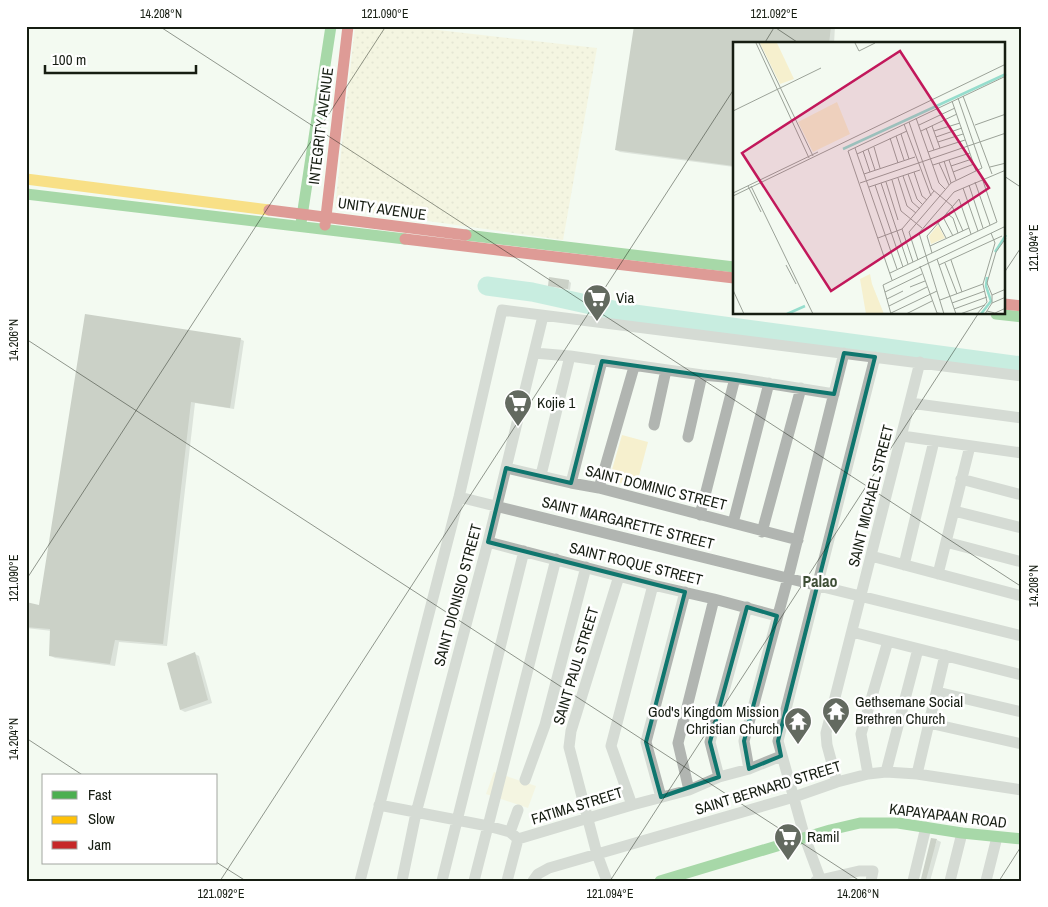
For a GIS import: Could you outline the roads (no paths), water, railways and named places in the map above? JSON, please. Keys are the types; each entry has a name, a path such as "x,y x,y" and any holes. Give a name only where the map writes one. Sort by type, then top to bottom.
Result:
{"street":[{"name":"INTEGRITY AVENUE","path":"301,226 331,26"},
{"name":"INTEGRITY AVENUE","path":"324,229 348,26"},
{"name":"UNITY AVENUE","path":"26,179 733,267"},
{"name":"UNITY AVENUE","path":"26,194 733,278"},
{"path":"1006,304 1022,306"},
{"path":"360,881 459,497 502,310 1022,376"},
{"path":"1005,315 1022,317"},
{"name":"SAINT DIONISIO STREET","path":"402,881 416,813 488,542 543,316"},
{"path":"534,353 735,378 834,394"},
{"path":"749,769 744,741 798,540 844,354"},
{"path":"541,475 570,356"},
{"path":"872,876 859,871 819,880 805,838 778,741 875,357"},
{"path":"570,483 602,361"},
{"name":"SAINT MICHAEL STREET","path":"837,782 827,745 826,733 920,362"},
{"path":"599,488 634,366"},
{"path":"654,425 666,370"},
{"path":"688,437 702,375"},
{"path":"700,515 735,378"},
{"path":"733,523 769,383"},
{"path":"762,532 801,388"},
{"path":"910,402 1022,418"},
{"path":"902,436 1022,453"},
{"path":"904,565 934,441"},
{"path":"938,574 970,446"},
{"name":"SAINT DOMINIC STREET","path":"506,468 599,488 798,540"},
{"path":"961,479 1022,495"},
{"name":"SAINT MARGARETTE STREET","path":"459,497 1022,636"},
{"path":"954,511 1022,528"},
{"name":"SAINT ROQUE STREET","path":"488,542 653,585 714,598 777,616"},
{"path":"946,542 1022,562"},
{"path":"442,881 524,551"},
{"path":"871,556 1022,596"},
{"path":"474,881 556,559"},
{"path":"525,780 545,724 586,567"},
{"name":"SAINT PAUL STREET","path":"607,881 597,854 568,747 571,731 619,576"},
{"path":"632,804 611,746 653,585"},
{"path":"661,797 646,742 685,592"},
{"path":"689,790 678,743 714,598"},
{"path":"719,777 710,742 747,607"},
{"path":"852,632 1022,675"},
{"path":"868,774 861,734 888,641"},
{"path":"886,772 918,648"},
{"path":"917,774 945,656"},
{"path":"937,692 1022,712"},
{"path":"929,724 1022,744"},
{"name":"FATIMA STREET","path":"514,836 689,790 719,777 749,769 781,756"},
{"name":"SAINT BERNARD STREET","path":"533,881 543,870 868,774 886,772 917,774 1022,790"},
{"path":"379,805 488,826 514,836"},
{"path":"507,881 518,810"},
{"name":"KAPAYAPAAN ROAD","path":"660,881 837,828 870,822 898,823 962,833 1022,839"},
{"path":"913,881 926,827"},
{"path":"950,881 962,833"},
{"path":"986,881 997,837"}],"waterway":[{"path":"487,286 532,292 627,313 1022,366"}],"place":[{"name":"Via","path":"597,322"},
{"name":"Kojie 1","path":"518,427"},
{"name":"Gethsemane Social Brethren Church","path":"836,735"},
{"name":"God's Kingdom Mission Christian Church","path":"798,745"},
{"name":"Ramil","path":"788,861"}],"district":[{"name":"Palao","path":"820,581"}]}
